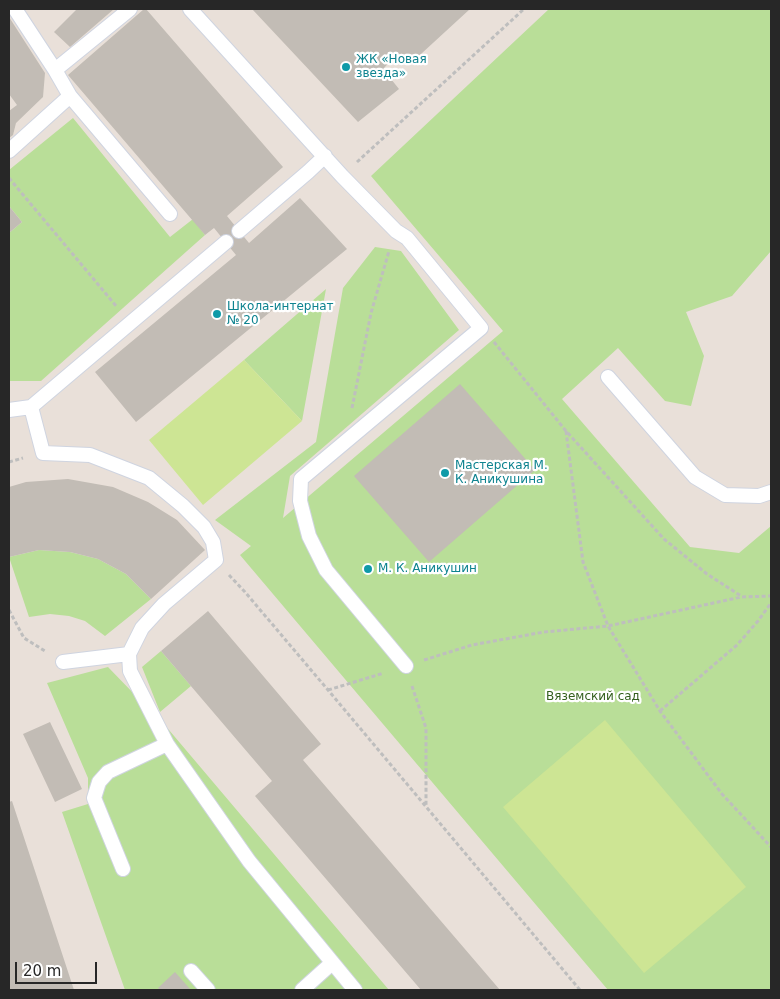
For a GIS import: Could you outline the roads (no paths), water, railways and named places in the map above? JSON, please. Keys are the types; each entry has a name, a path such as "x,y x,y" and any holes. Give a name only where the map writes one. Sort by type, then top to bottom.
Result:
{"lane":[{"path":"15,9 70,96 170,214"},
{"path":"55,70 130,9"},
{"path":"190,9 342,176 396,231 407,238 481,328 301,479 300,501 309,536 326,570 406,666"},
{"path":"9,151 70,96"},
{"path":"239,231 324,156"},
{"path":"9,410 31,407 226,242"},
{"path":"608,377 694,477 725,495 760,496 771,492"},
{"path":"31,407 43,453 90,455 149,478 204,526 212,542 216,560 164,604 142,628 129,654 130,671 167,744 249,861 354,990"},
{"path":"63,662 129,654"},
{"path":"123,869 94,798 98,782 108,772 167,744"},
{"path":"302,990 332,963"},
{"path":"190,971 208,990"}],"place":[{"name":"ЖК «Новая звезда»","path":"346,67"},
{"name":"Школа-интернат № 20","path":"217,314"},
{"name":"Мастерская М. К. Аникушина","path":"445,473"},
{"name":"М. К. Аникушин","path":"368,569"}],"park label":[{"name":"Вяземский сад","path":"593,697"}]}
